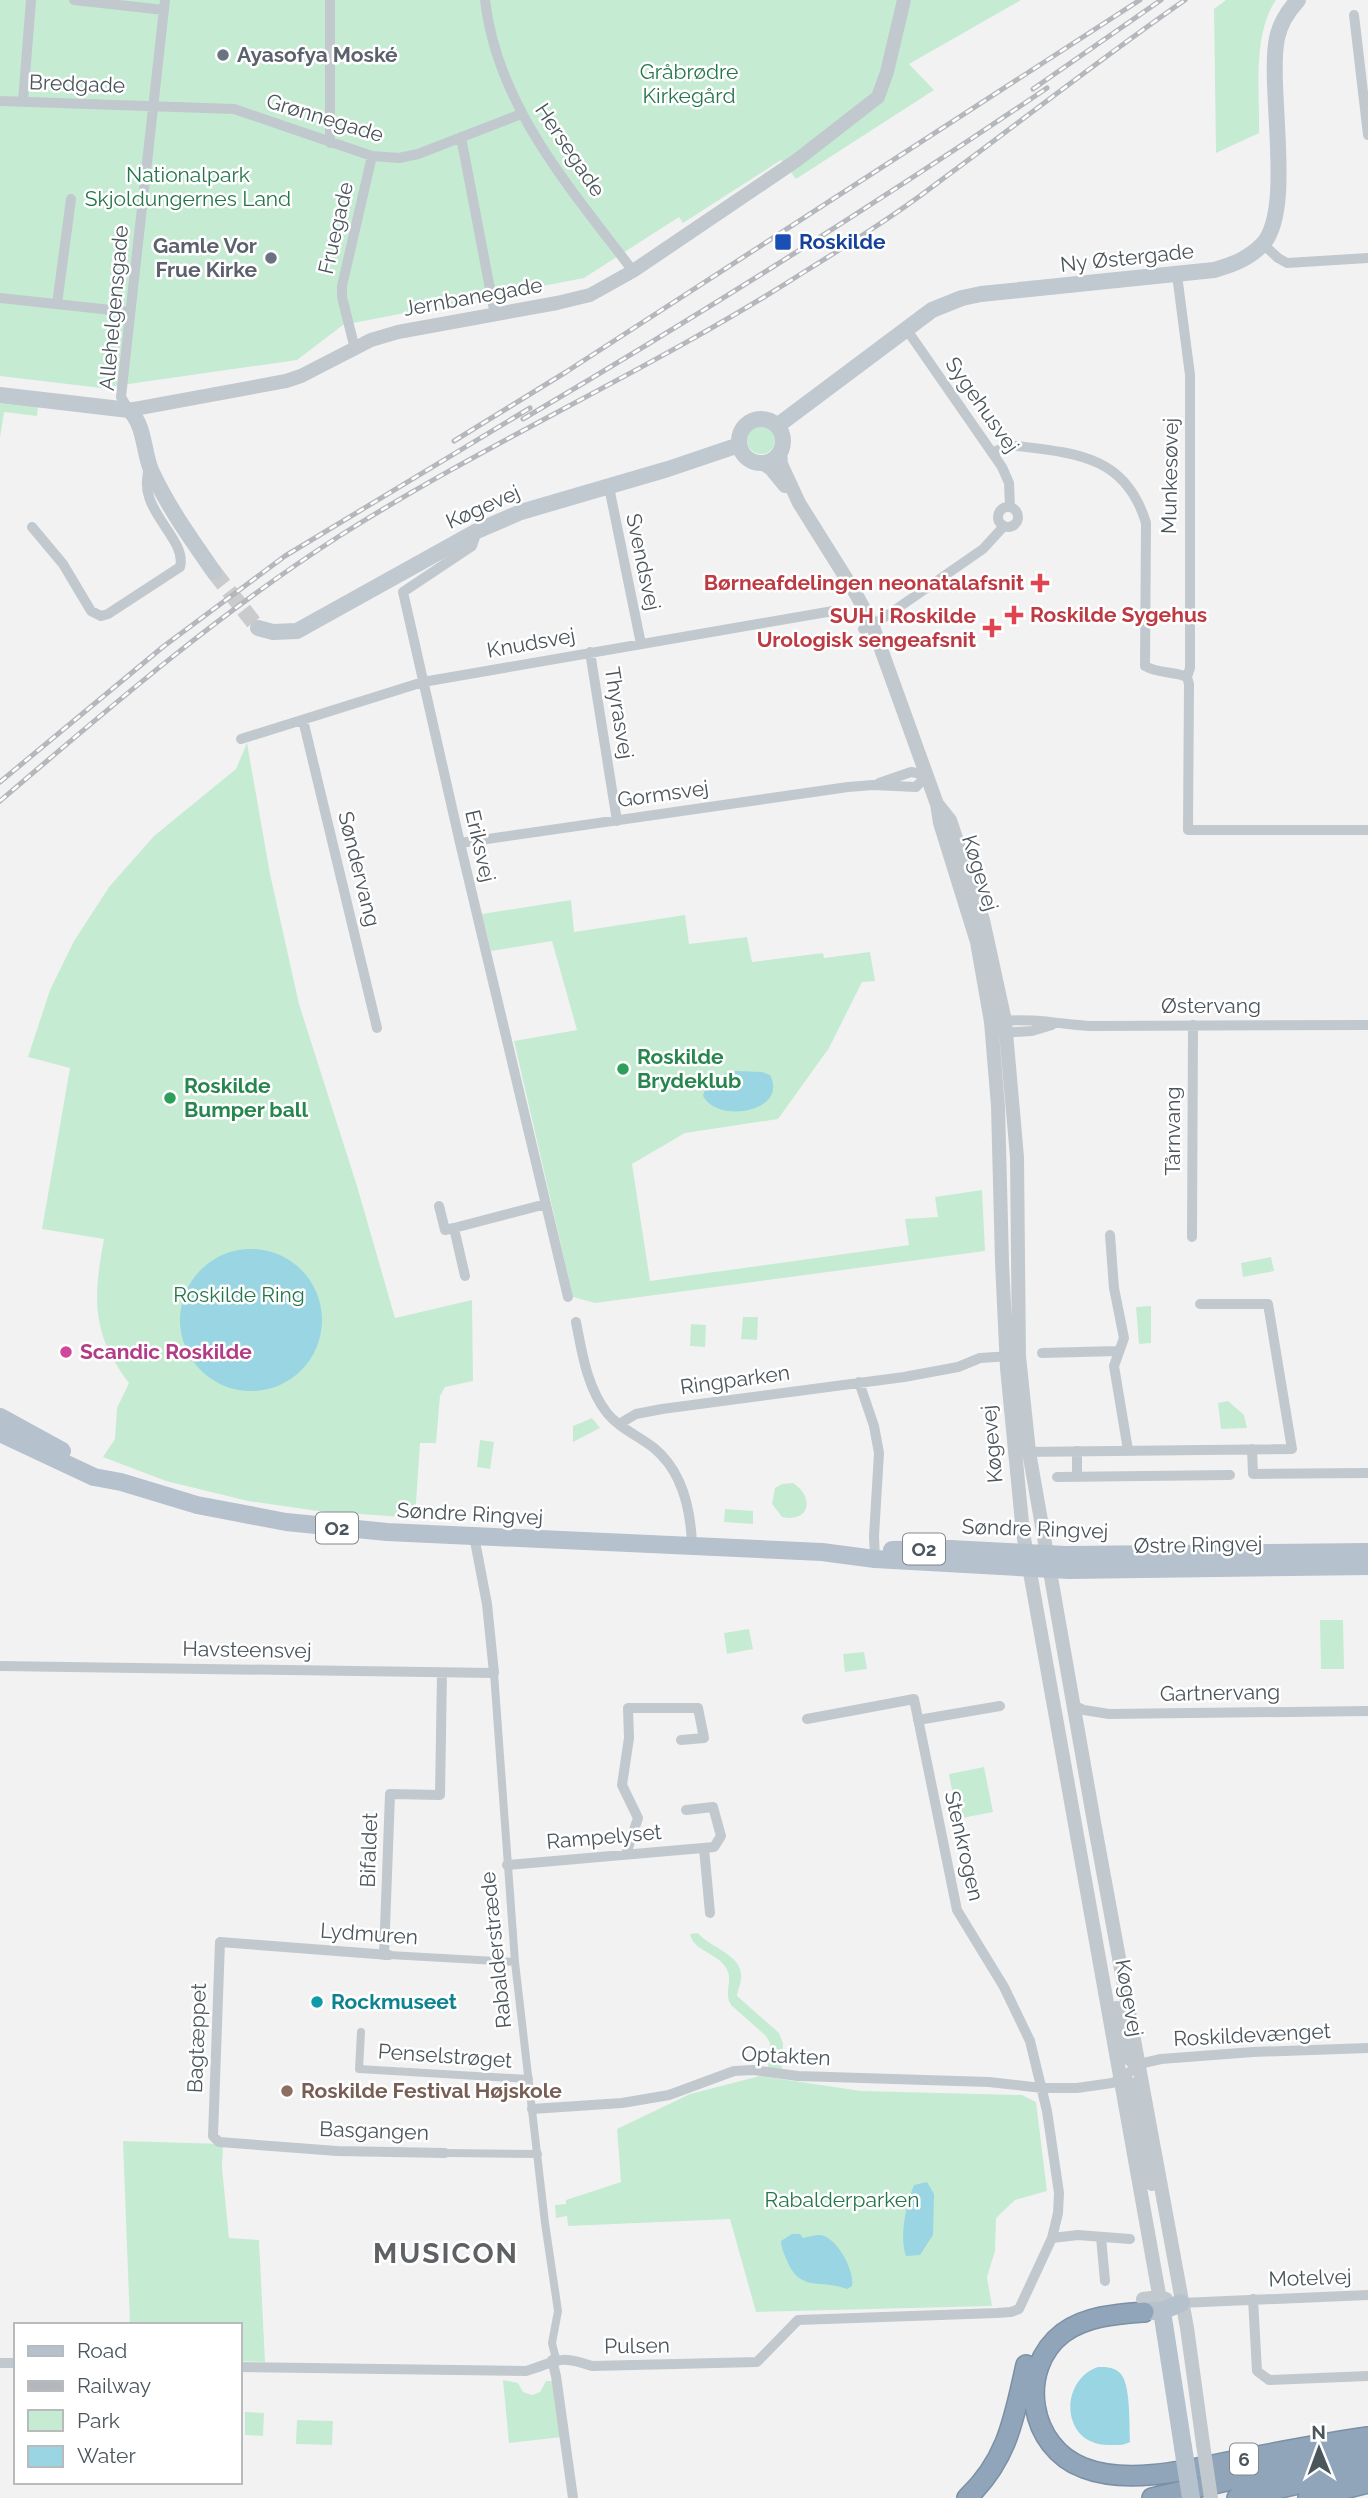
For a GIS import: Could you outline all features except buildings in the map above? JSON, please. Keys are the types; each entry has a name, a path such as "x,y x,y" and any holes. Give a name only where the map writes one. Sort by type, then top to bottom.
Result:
{"highway":[{"path":"967,2498 987,2477 1002,2453 1013,2424 1027,2361 1047,2331 1079,2310 1099,2305 1160,2305"},
{"name":"6","path":"1160,2305 1082,2322 1056,2340 1039,2365 1034,2385 1034,2406 1040,2426 1050,2444 1065,2458 1103,2473 1171,2472 1368,2437"},
{"path":"1152,2498 1368,2449"},
{"path":"1237,2498 1368,2468"},
{"path":"1308,2498 1368,2483"}],"main road":[{"path":"1263,244 1272,230 1277,193 1275,50 1283,22 1298,0"},
{"name":"Ny Østergade","path":"777,426 932,310 962,298 1177,275 1233,265 1263,244"},
{"name":"Jernbanegade","path":"0,395 129,410"},
{"path":"129,410 137,417 150,466 168,504 214,572"},
{"path":"764,419 777,426 782,440 780,451 770,460 761,463 747,458 739,445 742,429 752,421 764,419"},
{"name":"Køgevej","path":"258,628 273,632 298,631 477,531 521,512 739,445"},
{"name":"Søndre Ringvej","path":"0,1417 121,1482"},
{"name":"Søndre Ringvej","path":"0,1433 94,1477 121,1482 197,1505 275,1521 387,1532 1028,1561"},
{"name":"Østre Ringvej","path":"1164,1554 1368,1552"},
{"name":"Søndre Ringvej","path":"1048,1562 1164,1554"},
{"name":"Østre Ringvej","path":"1028,1561 1368,1566"},
{"name":"Køgevej","path":"1160,2305 1191,2498"}],"street":[{"path":"23,102 31,0"},
{"path":"74,0 164,5"},
{"path":"330,0 330,143"},
{"name":"Hersegade","path":"485,0 498,55 521,114 549,160 633,271"},
{"name":"Jernbanegade","path":"129,410 285,381 301,376 371,340 398,332 590,295 633,271 820,142 878,97 887,72 904,0"},
{"name":"Allehelgensgade","path":"129,410 121,397 164,5"},
{"path":"1354,15 1368,135"},
{"name":"Bredgade","path":"0,101 153,105"},
{"name":"Grønnegade","path":"153,105 234,108 372,156 399,158 521,114"},
{"path":"461,137 495,315"},
{"name":"Fruegade","path":"355,349 342,297 342,286 372,156"},
{"path":"57,304 71,199"},
{"path":"1263,244 1287,263 1368,258"},
{"name":"Munkesøvej","path":"1177,275 1190,375 1188,830 1368,830"},
{"path":"0,298 130,312"},
{"name":"Sygehusvej","path":"867,626 983,550 1004,526 1012,526 1018,520 1017,511 1010,507 1007,475 907,330"},
{"path":"992,453 1007,446 1017,446 1083,455 1113,471 1126,485 1142,509 1146,523 1145,666 1154,671 1187,677"},
{"name":"Køgevej","path":"780,451 781,464 799,503 856,594 927,775 977,942 999,1027 1002,1262 1022,1452 1028,1561 1160,2305"},
{"name":"Køgevej","path":"761,463 771,469 799,503"},
{"path":"32,527 63,564 90,611 101,616 108,614 181,564 181,554 156,513 147,492 145,478 150,466"},
{"name":"Svendsvej","path":"608,487 641,644"},
{"name":"Eriksvej","path":"477,531 472,546 403,592 568,1297"},
{"name":"Knudsvej","path":"241,739 423,682 833,611"},
{"name":"Thyrasvej","path":"590,652 617,821"},
{"name":"Søndervang","path":"303,720 377,1028"},
{"name":"Gormsvej","path":"460,843 873,785 911,772 927,775"},
{"name":"Østervang","path":"999,1027 1032,1031 1054,1024 1368,1025"},
{"name":"Tårnvang","path":"1192,1237 1193,1025"},
{"path":"439,1206 445,1230 545,1204"},
{"path":"454,1228 465,1276"},
{"path":"1110,1235 1114,1288 1124,1338 1114,1366 1128,1450"},
{"path":"1022,1452 1292,1449 1268,1304 1200,1304"},
{"path":"576,1322 591,1385 608,1415 656,1450 681,1483 688,1504 692,1546"},
{"path":"1042,1353 1118,1351"},
{"name":"Ringparken","path":"620,1424 636,1414 662,1409 958,1367 986,1357 1013,1356"},
{"path":"859,1382 874,1426 879,1453 875,1555"},
{"path":"1252,1449 1253,1474 1368,1473"},
{"path":"1077,1451 1077,1476"},
{"name":"Køgevej","path":"1022,1452 1048,1562 1166,2222 1160,2305"},
{"path":"1057,1477 1230,1475"},
{"name":"Rabalderstræde","path":"474,1536 494,1673 515,1962 545,2223 558,2311 552,2343 554,2360"},
{"name":"Havsteensvej","path":"0,1666 494,1673"},
{"name":"Bifaldet","path":"387,1955 390,1794 440,1795 442,1672"},
{"path":"807,1719 914,1699 918,1720 1000,1706"},
{"name":"Gartnervang","path":"1073,1705 1084,1710 1109,1714 1368,1711"},
{"path":"626,1854 638,1818 622,1784 629,1738 628,1708 698,1708 704,1738 681,1740"},
{"name":"Stenkrogen","path":"918,1720 957,1910 1004,1987 1030,2041 1042,2088"},
{"name":"Rampelyset","path":"507,1865 714,1847 721,1836 713,1807 686,1810"},
{"path":"704,1848 709,1913"},
{"path":"1096,1938 1110,1976 1126,2055 1133,2063 1139,2064"},
{"name":"Lydmuren","path":"220,1942 515,1962"},
{"name":"Bagtæppet","path":"213,2136 220,1942"},
{"name":"Penselstrøget","path":"361,2032 359,2068 529,2079"},
{"name":"Roskildevænget","path":"1139,2064 1161,2059 1217,2054 1368,2048"},
{"name":"Køgevej","path":"1121,2080 1139,2064"},
{"name":"Optakten","path":"532,2109 621,2103 668,2095 734,2071 753,2070 798,2076 989,2082 1042,2088 1077,2088 1121,2080"},
{"path":"1121,2080 1132,2087 1146,2164 1166,2222"},
{"path":"1042,2088 1059,2193 1052,2238 1078,2235 1130,2239"},
{"name":"Basgangen","path":"213,2136 219,2142 337,2151 538,2154"},
{"path":"1143,2204 1156,2240 1167,2292 1172,2299 1160,2305 1178,2327 1186,2384 1198,2409 1211,2498"},
{"path":"1101,2237 1105,2281"},
{"name":"Pulsen","path":"242,2368 526,2371 567,2358 592,2366 757,2362 798,2320 997,2313 1019,2309 1052,2238"},
{"name":"Motelvej","path":"1160,2305 1368,2295"},
{"name":"Motelvej","path":"1254,2299 1257,2371 1264,2378 1368,2376"},
{"path":"554,2360 573,2498"}],"green space":[{"name":"Nationalpark Skjoldungernes Land","path":"0,0 1021,0 909,64 934,90 796,179 779,157 781,160 683,223 679,217 584,278 343,325 297,360 101,388 0,376"},
{"path":"1226,0 1276,0 1268,14 1260,47 1259,133 1216,153 1214,9"},
{"path":"0,402 38,406 37,416 4,412 0,438"},
{"path":"761,426 771,430 775,440 771,450 761,454 751,450 747,440 751,430"},
{"name":"Roskilde Ring","path":"247,743 270,874 299,1004 357,1186 395,1318 472,1300 473,1381 445,1387 440,1396 436,1443 420,1443 415,1518 318,1511 248,1501 166,1481 103,1457 115,1439 117,1408 129,1383 108,1348 98,1314 98,1279 104,1239 42,1229 70,1068 28,1057 50,990 74,941 109,887 154,836 236,769"},
{"path":"571,900 574,932 685,915 689,944 747,937 752,962 823,953 824,958 870,952 875,981 862,982 829,1048 778,1119 685,1133 632,1164 650,1281 909,1245 905,1219 938,1217 935,1197 982,1190 985,1251 595,1303 573,1297 514,1041 577,1030 552,941 491,951 482,914"},
{"path":"1271,1257 1274,1271 1243,1277 1241,1263"},
{"path":"1151,1306 1151,1343 1139,1344 1136,1307"},
{"path":"743,1317 758,1317 757,1340 741,1339"},
{"path":"691,1324 706,1325 705,1347 690,1346"},
{"path":"1228,1401 1244,1415 1247,1428 1221,1429 1218,1403"},
{"path":"592,1418 600,1428 573,1442 573,1426"},
{"path":"480,1440 494,1442 490,1469 477,1467"},
{"path":"793,1483 804,1495 806,1508 799,1516 782,1517 772,1504 775,1488"},
{"path":"725,1509 753,1511 753,1524 724,1522"},
{"path":"1320,1620 1343,1620 1344,1669 1321,1669"},
{"path":"749,1629 753,1649 727,1654 724,1633"},
{"path":"864,1652 867,1669 845,1672 843,1654"},
{"path":"984,1767 993,1812 957,1819 949,1774"},
{"path":"698,1933 735,1961 741,1974 737,1996 779,2033 783,2043 782,2072 768,2069 770,2043 766,2036 731,2005 728,1973 722,1963 692,1940 690,1934"},
{"name":"Rabalderparken","path":"760,2076 861,2091 1022,2095 1036,2102 1047,2191 1015,2200 996,2218 995,2251 987,2277 992,2306 756,2312 730,2219 568,2226 567,2216 556,2218 555,2205 566,2204 566,2200 621,2182 617,2129 690,2094"},
{"path":"123,2141 223,2144 222,2168 229,2238 259,2240 265,2362 242,2361 242,2323 130,2323"},
{"path":"503,2380 518,2383 523,2392 532,2395 540,2392 546,2381 553,2381 562,2437 509,2443"},
{"path":"245,2412 264,2413 263,2436 245,2435"},
{"path":"297,2420 333,2421 332,2445 296,2444"}],"water":[{"path":"728,1072 770,1075 773,1087 770,1098 750,1110 736,1112 711,1105 703,1096 707,1083"},
{"path":"251,1249 278,1254 302,1269 317,1293 322,1320 317,1347 302,1371 278,1386 251,1391 224,1386 200,1371 185,1347 180,1320 185,1293 200,1269 224,1254"},
{"path":"927,2182 934,2194 933,2235 920,2255 906,2256 903,2230 908,2202 914,2185"},
{"path":"792,2234 800,2234 803,2238 825,2236 831,2240 843,2254 852,2286 847,2289 799,2278 788,2263 781,2244 781,2241"},
{"path":"1098,2367 1115,2370 1124,2378 1129,2405 1130,2442 1109,2445 1093,2442 1081,2435 1074,2424 1070,2411 1071,2397 1076,2385 1085,2374"}],"tunnel":[{"path":"214,572 258,628"}],"railway":[{"path":"454,441 566,372 1140,0"},
{"path":"1033,89 1161,0"},
{"path":"0,801 166,662 296,565 398,500 747,307 888,219 1185,0"},
{"path":"523,419 788,258 1047,88"},
{"path":"0,782 164,646 285,556 530,408"}],"place":[{"name":"Ayasofya Moské","path":"223,55"},
{"name":"Roskilde","path":"783,242"},
{"name":"Gamle Vor Frue Kirke","path":"271,258"},
{"name":"Børneafdelingen neonatalafsnit","path":"1040,583"},
{"name":"Roskilde Sygehus","path":"1014,615"},
{"name":"SUH i Roskilde Urologisk sengeafsnit","path":"992,628"},
{"name":"Roskilde Brydeklub","path":"623,1069"},
{"name":"Roskilde Bumper ball","path":"170,1098"},
{"name":"Scandic Roskilde","path":"66,1352"},
{"name":"Rockmuseet","path":"317,2002"},
{"name":"Roskilde Festival Højskole","path":"287,2091"}],"district":[{"name":"MUSICON","path":"446,2253"}],"park label":[{"name":"Gråbrødre Kirkegård","path":"689,84"}]}
